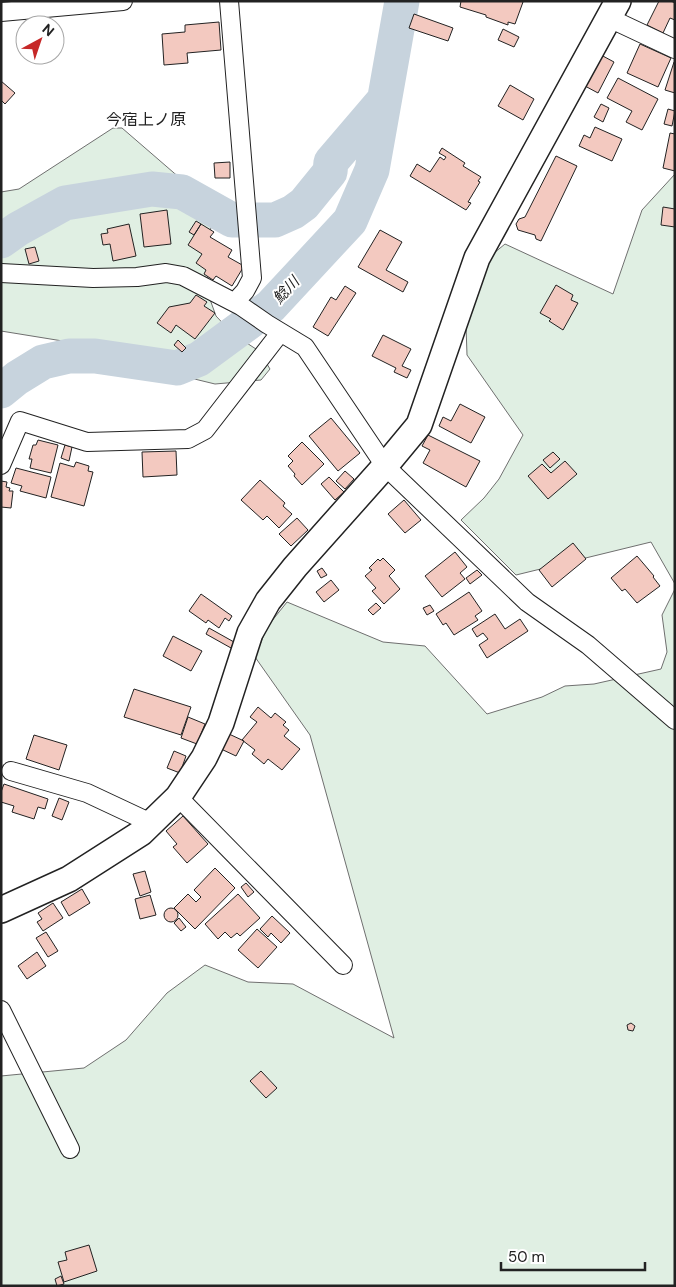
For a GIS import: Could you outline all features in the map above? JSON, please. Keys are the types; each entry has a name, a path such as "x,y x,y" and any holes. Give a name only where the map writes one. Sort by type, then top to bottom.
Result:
{"street":[{"path":"1,12 123,1"},
{"path":"229,1 252,278 238,304"},
{"path":"1,910 69,879 141,833 178,797 204,758 221,723 250,633 268,601 419,425 477,258 614,9 675,48"},
{"path":"1,273 93,278 166,273 184,276 238,304 273,329 305,347 385,466 528,602 588,645 675,720"},
{"path":"1,465 20,421 87,442 188,439 205,430 273,329"},
{"path":"11,771 87,793 151,823"},
{"path":"178,797 343,965"},
{"path":"1,1010 70,1149"}],"green space":[{"path":"113,128 122,128 203,198 211,224 207,291 216,316 233,334 259,351 270,369 261,380 215,384 137,365 112,349 1,331 1,192 19,189"},
{"path":"675,174 675,584 651,542 516,575 461,520 484,498 499,479 523,435 467,355 466,325 488,258 505,244 613,294 642,210"},
{"path":"675,589 675,1286 1,1286 1,1076 84,1068 126,1040 167,993 205,965 248,982 293,984 394,1038 310,735 255,657 267,627 287,602 383,642 425,646 487,714 542,697 565,686 594,684 661,669 667,652 662,615"}],"building":[{"path":"461,1 523,2 515,24 508,22 508,25 486,17 486,15 460,7"},
{"path":"659,1 675,3 675,20 670,18 663,33 647,25"},
{"path":"414,14 453,28 448,41 409,28"},
{"path":"219,22 221,50 187,53 188,63 164,65 162,34 185,32 185,25"},
{"path":"503,29 519,37 514,47 498,40"},
{"path":"640,44 671,58 658,87 627,73"},
{"path":"601,55 614,62 598,93 585,86"},
{"path":"675,62 675,93 665,90"},
{"path":"618,78 658,99 642,130 626,122 632,111 607,98"},
{"path":"1,81 15,93 5,104 1,100"},
{"path":"510,85 534,99 523,120 498,106"},
{"path":"601,104 609,108 603,122 594,117"},
{"path":"668,109 675,111 672,126 664,124"},
{"path":"595,127 622,139 612,161 579,146 584,135 590,138"},
{"path":"670,133 675,134 675,171 663,168"},
{"path":"442,148 465,163 463,166 481,177 468,202 471,203 466,210 410,176 417,164 430,172 440,157 444,160 446,157 439,153"},
{"path":"556,156 577,166 541,241 536,239 535,235 518,230 516,224 519,219 525,217"},
{"path":"230,162 230,178 215,178 214,163"},
{"path":"663,207 675,209 675,227 661,225"},
{"path":"167,210 171,244 144,247 140,214"},
{"path":"196,221 201,224 194,235 189,232"},
{"path":"129,224 136,256 113,261 110,244 103,245 101,234 108,233 107,229"},
{"path":"201,224 214,232 210,237 232,250 228,257 244,266 232,286 216,276 213,280 204,274 206,270 196,263 202,254 188,245"},
{"path":"380,230 402,242 386,270 408,282 403,292 358,267"},
{"path":"35,247 39,261 29,264 25,249"},
{"path":"556,285 573,295 571,300 578,303 563,330 549,321 551,319 540,313"},
{"path":"345,286 356,293 328,336 313,327 331,297 336,300"},
{"path":"196,295 207,302 204,306 215,313 195,339 176,325 171,333 157,323 169,307 190,303"},
{"path":"383,335 411,349 402,366 411,370 407,378 394,372 396,368 372,356"},
{"path":"178,340 186,348 182,352 174,345"},
{"path":"460,404 485,417 471,443 439,426 443,417 451,421"},
{"path":"331,418 360,453 338,471 309,436"},
{"path":"428,435 480,461 466,487 423,463 430,450 422,446"},
{"path":"38,440 58,445 51,473 30,468 32,459 29,459 33,445 36,445"},
{"path":"302,442 324,464 302,485 288,466 293,461 288,456"},
{"path":"65,445 72,447 69,461 61,458"},
{"path":"176,451 177,475 143,477 142,452"},
{"path":"553,452 560,459 550,468 543,460"},
{"path":"565,461 577,474 548,499 528,476 542,464 551,473"},
{"path":"76,462 89,466 88,471 93,472 84,506 51,497 60,463 74,467"},
{"path":"16,468 51,477 46,498 20,491 22,486 11,483"},
{"path":"345,471 354,479 345,489 336,481"},
{"path":"329,477 344,492 335,500 321,484"},
{"path":"260,480 285,503 283,506 292,514 279,528 267,516 263,520 241,500"},
{"path":"1,481 7,482 6,487 10,488 9,491 13,491 11,508 1,507"},
{"path":"404,500 421,520 405,533 388,514"},
{"path":"297,518 308,530 291,546 279,534"},
{"path":"573,543 586,559 552,587 539,570"},
{"path":"455,552 467,567 460,573 465,579 442,597 425,576"},
{"path":"637,556 660,586 637,603 625,589 622,591 611,578"},
{"path":"383,558 395,570 389,576 400,589 384,604 372,591 376,588 365,576 372,570 369,568 378,559 380,561"},
{"path":"322,568 327,575 321,578 317,571"},
{"path":"477,570 482,575 470,584 466,578"},
{"path":"331,580 339,590 324,602 316,592"},
{"path":"469,592 482,611 475,616 478,620 454,635 446,623 443,625 436,614"},
{"path":"201,594 232,616 229,621 225,618 219,628 208,620 206,623 189,611"},
{"path":"376,603 381,608 373,615 368,610"},
{"path":"430,605 434,611 427,615 423,608"},
{"path":"495,614 505,629 520,619 528,631 487,658 479,645 488,639 483,633 477,637 472,629"},
{"path":"209,628 234,642 231,648 206,634"},
{"path":"173,636 202,651 191,671 163,656"},
{"path":"134,689 191,707 181,735 124,717"},
{"path":"258,707 271,718 275,713 286,722 283,725 289,730 284,736 300,749 282,770 268,759 264,764 252,754 255,750 242,740 257,722 250,717"},
{"path":"188,717 205,724 197,744 181,738"},
{"path":"229,734 244,741 236,756 221,749"},
{"path":"34,735 67,745 59,770 26,759"},
{"path":"174,751 186,756 180,773 167,768"},
{"path":"4,784 48,799 45,809 38,807 34,819 12,812 14,806 1,802 1,792"},
{"path":"59,798 69,802 62,820 52,816"},
{"path":"183,816 208,844 187,863 173,847 177,844 166,831"},
{"path":"215,868 235,888 195,929 174,908 188,894 196,902 201,897 194,890"},
{"path":"145,871 151,892 140,896 133,874"},
{"path":"246,883 254,892 248,897 241,887"},
{"path":"82,889 90,903 69,916 61,902"},
{"path":"238,894 260,918 240,936 237,933 231,938 225,932 218,939 205,924"},
{"path":"150,895 156,915 140,919 135,899"},
{"path":"53,903 63,918 43,931 37,922 42,919 38,913"},
{"path":"168,908 174,908 178,915 174,922 168,922 164,918 164,912"},
{"path":"272,916 290,933 281,943 271,933 268,937 260,929"},
{"path":"179,918 186,927 181,931 174,923"},
{"path":"257,929 277,947 258,968 238,950"},
{"path":"46,932 58,951 48,957 36,938"},
{"path":"37,952 46,966 27,979 18,966"},
{"path":"631,1023 635,1026 633,1031 628,1030 627,1025"},
{"path":"261,1071 277,1088 266,1098 250,1081"},
{"path":"89,1245 97,1271 64,1282 58,1262 67,1260 65,1252"},
{"path":"61,1276 64,1284 57,1286 55,1279"}],"waterway":[{"name":"鯰川","path":"1,391 17,378 43,362 69,356 95,356 177,368 199,359 271,306 350,221 372,170 402,1"},
{"path":"1,241 18,229 65,203 152,189 182,192 232,220 275,220 293,212 304,204 330,172 331,162 384,100"}],"district":[{"name":"今宿上ノ原","path":"146,119"}]}
